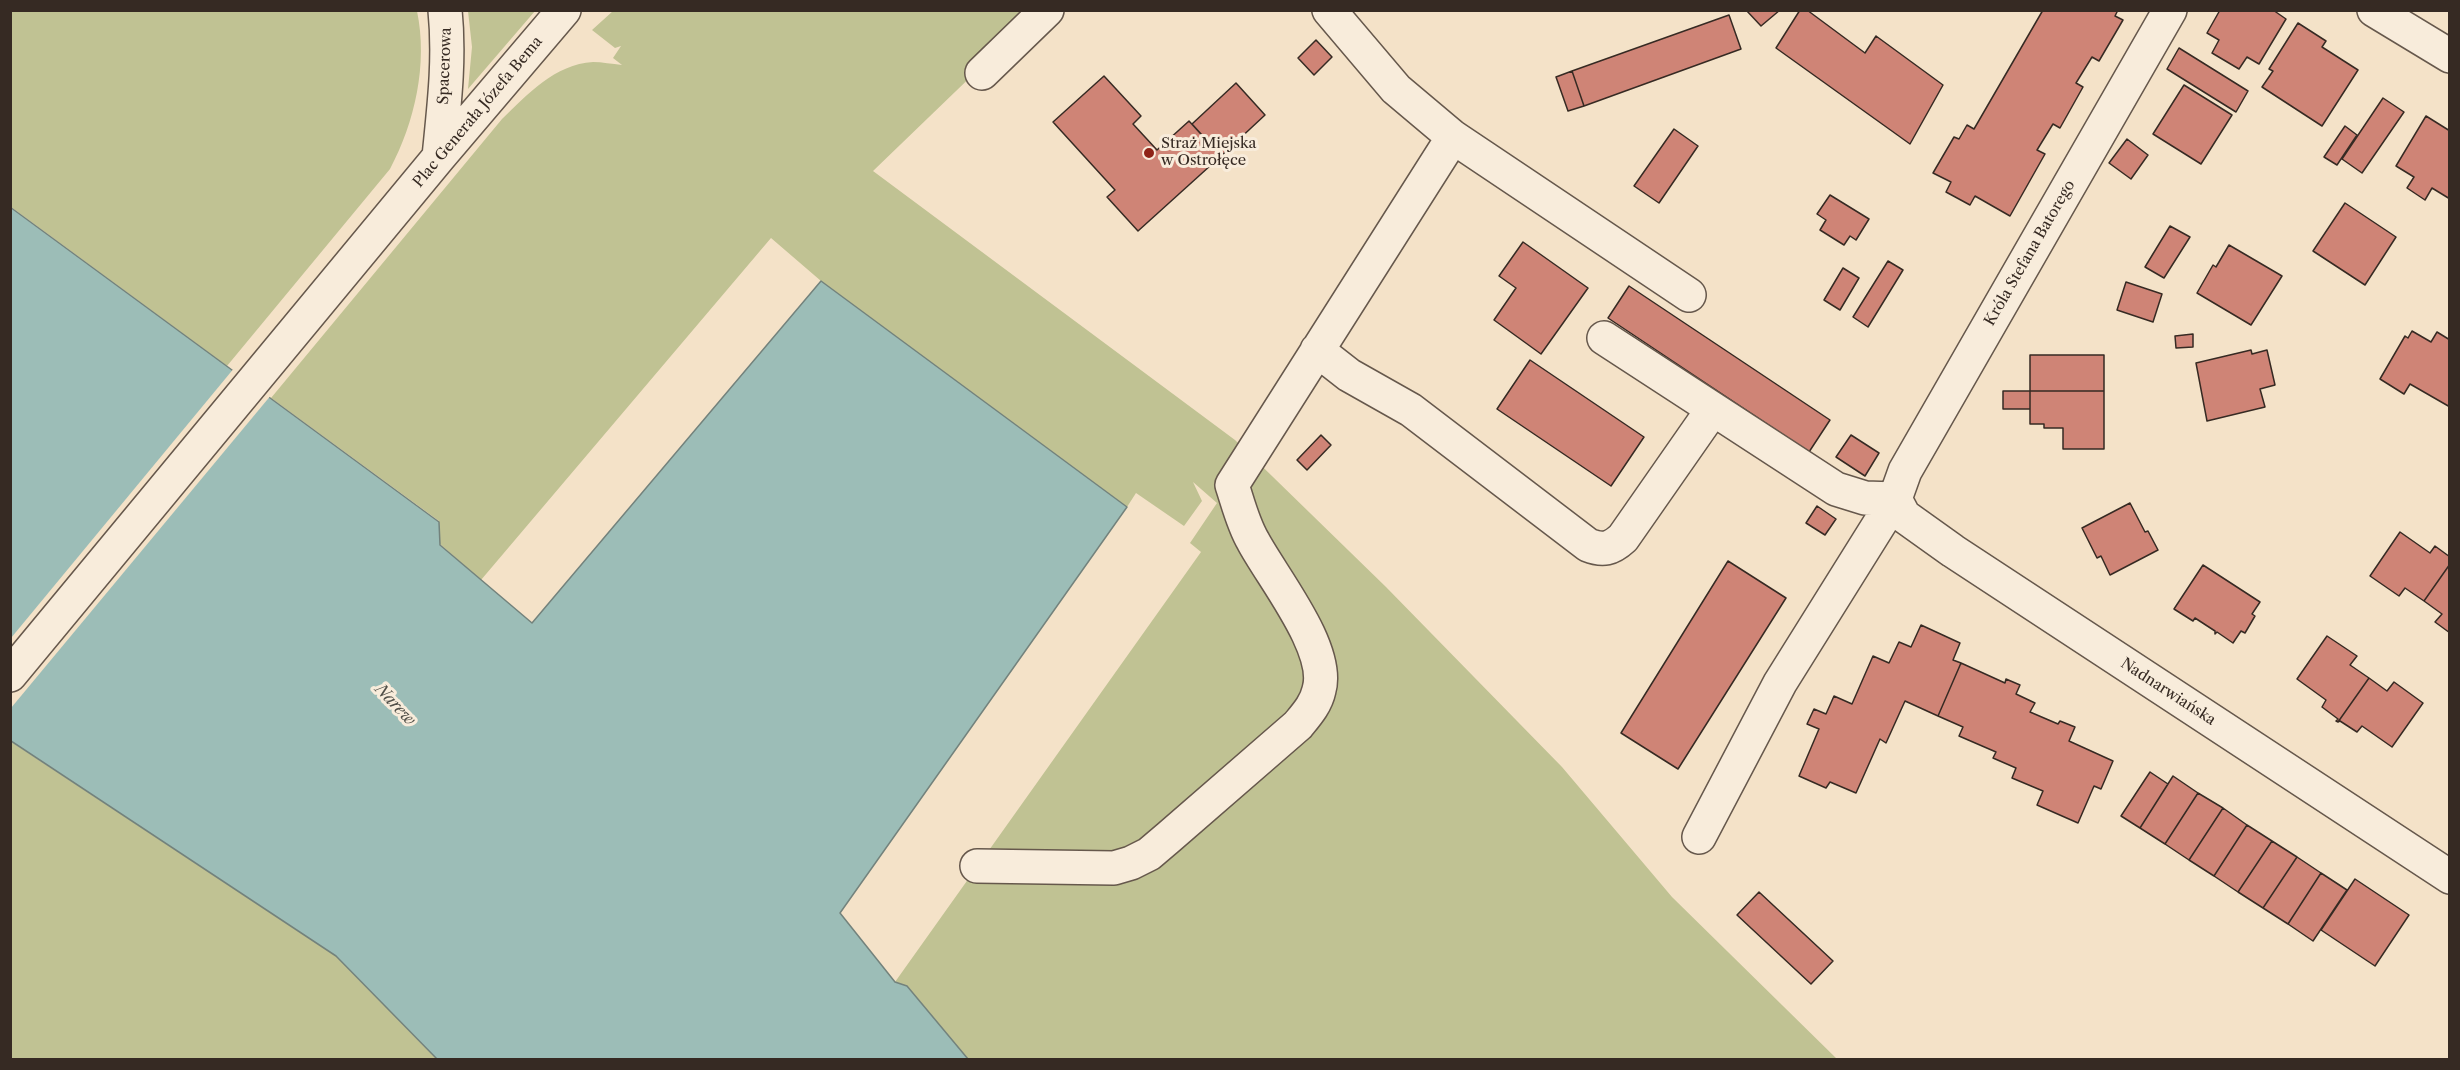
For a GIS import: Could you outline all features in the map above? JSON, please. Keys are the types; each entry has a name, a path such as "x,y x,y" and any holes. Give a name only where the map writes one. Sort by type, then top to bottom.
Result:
{"street":[{"name":"Spacerowa","path":"439,157 447,76 448,40 445,10"},
{"name":"Plac Generała Józefa Bema","path":"10,675 439,157 564,10"},
{"path":"982,73 1047,10"},
{"path":"1329,10 1396,89 1452,137 1689,294"},
{"name":"Króla Stefana Batorego","path":"1700,837 1779,683 1894,499 1905,471 2170,10"},
{"path":"2374,10 2450,56"},
{"path":"977,866 1104,868 1131,863 1149,854 1169,837 1298,725 1312,708 1320,688 1321,666 1314,646 1251,539 1232,485 1452,137"},
{"path":"1604,338 1836,489 1865,498 1894,499"},
{"path":"1317,350 1349,375 1411,410 1588,545 1601,550 1614,546 1623,538 1713,409"},
{"name":"Nadnarwiańska","path":"1894,499 1904,516 1953,551 2450,877"}],"green space":[{"path":"11,10 417,11 421,51 417,92 406,132 390,169 227,366 11,207"},
{"path":"468,11 535,11 468,89 472,47"},
{"path":"613,11 1039,11 873,171 1235,440 1386,587 1562,767 1672,897 1837,1059 968,1059 907,986 895,982 969,878 1086,879 1131,871 1150,864 1298,736 1314,718 1325,697 1329,681 1328,659 1308,611 1291,586 1254,541 1220,506 1301,641 1307,655 1310,685 1301,703 1284,724 1158,835 1134,851 1116,857 1096,859 987,853 1201,552 1190,543 1217,503 1193,482 1202,501 1184,526 1136,493 1127,507 821,281 771,238 481,580 440,544 439,521 271,398 502,119 521,100 543,82 566,68 593,62 622,65 613,58 621,46 615,48 592,30"},
{"path":"10,741 336,956 437,1059 11,1059"}],"water":[{"name":"Narew","path":"10,207 439,522 440,545 532,623 821,281 1127,507 840,913 895,982 907,986 968,1059 437,1059 336,956 11,741"}],"pier":[{"path":"235,367 272,394 11,708 11,638"}],"building":[{"path":"1746,10 1780,10 1761,26"},
{"path":"1800,10 1807,10 1865,53 1876,36 1943,85 1910,144 1776,48"},
{"path":"2043,10 2118,10 2115,16 2123,20 2099,61 2092,57 2076,83 2083,87 2060,128 2053,124 2037,150 2045,154 2010,216 1975,196 1970,205 1946,192 1951,182 1933,173 1954,137 1959,139 1967,125 1974,129"},
{"path":"2220,10 2273,10 2286,19 2259,64 2247,57 2239,69 2212,53 2219,40 2207,33"},
{"path":"1729,15 1741,49 1584,106 1572,71"},
{"path":"2298,23 2326,41 2322,47 2358,70 2322,126 2262,87 2273,71 2269,69"},
{"path":"1316,40 1332,57 1314,75 1298,58"},
{"path":"2179,48 2248,91 2236,112 2167,69"},
{"path":"1572,71 1584,106 1568,111 1556,77"},
{"name":"Straż Miejska w Ostrołęce","path":"1104,76 1141,116 1133,124 1157,150 1189,121 1221,156 1138,231 1107,197 1115,190 1053,122"},
{"path":"1236,83 1265,115 1221,156 1192,124"},
{"path":"2184,85 2232,115 2201,164 2153,134"},
{"path":"2383,98 2404,112 2362,173 2342,159"},
{"path":"2426,116 2450,131 2450,199 2432,188 2425,200 2407,188 2414,177 2396,166"},
{"path":"2345,126 2357,135 2337,165 2324,157"},
{"path":"1674,129 1698,146 1659,203 1634,186"},
{"path":"2127,139 2148,155 2131,179 2109,163"},
{"path":"1830,195 1869,219 1856,240 1850,236 1844,245 1820,230 1826,220 1817,214"},
{"path":"2345,203 2396,237 2365,285 2313,251"},
{"path":"2170,226 2190,237 2164,278 2145,267"},
{"path":"1523,242 1588,288 1541,354 1494,320 1516,288 1499,276"},
{"path":"2229,245 2282,276 2251,325 2197,293 2213,265 2216,267"},
{"path":"1888,261 1903,270 1868,327 1853,317"},
{"path":"1843,268 1859,278 1840,310 1824,300"},
{"path":"2126,282 2162,294 2153,322 2117,310"},
{"path":"1629,286 1830,420 1809,452 1608,318"},
{"path":"2412,331 2431,342 2437,332 2450,340 2450,407 2410,384 2404,394 2380,379 2405,336 2408,338"},
{"path":"2193,334 2193,347 2176,348 2175,336"},
{"path":"2251,350 2252,354 2267,350 2275,385 2260,389 2265,407 2207,421 2196,363"},
{"path":"2030,355 2104,355 2104,391 2030,391"},
{"path":"1530,360 1644,437 1611,486 1497,409"},
{"path":"2003,391 2030,391 2030,409 2003,409"},
{"path":"2030,391 2104,391 2104,449 2063,449 2063,428 2044,428 2044,424 2030,424"},
{"path":"1321,435 1331,445 1307,470 1297,460"},
{"path":"1851,435 1879,453 1865,476 1836,457"},
{"path":"2130,503 2145,532 2148,531 2158,550 2110,575 2101,556 2097,558 2082,528"},
{"path":"1817,506 1836,519 1825,535 1806,523"},
{"path":"2400,532 2430,553 2435,546 2450,557 2450,564 2424,601 2405,588 2399,596 2370,576"},
{"path":"1728,561 1786,598 1678,769 1621,733"},
{"path":"2450,564 2450,633 2435,622 2442,614 2424,601"},
{"path":"2203,565 2260,602 2252,614 2255,616 2245,633 2241,631 2233,643 2217,632 2215,634 2215,631 2195,618 2193,621 2174,609"},
{"path":"1921,625 1960,643 1953,660 1961,663 1938,716 1905,701 1886,743 1880,739 1856,793 1830,782 1826,788 1799,776 1819,729 1807,724 1814,709 1826,714 1834,696 1852,704 1873,656 1889,663 1899,642 1911,647"},
{"path":"2327,636 2357,656 2350,665 2369,678 2338,722 2336,721 2338,719 2322,707 2326,700 2297,679"},
{"path":"1961,663 2005,683 2006,679 2020,685 2016,694 2035,703 2030,712 2058,724 2060,721 2075,727 2069,741 2113,761 2101,789 2094,786 2078,823 2037,805 2043,791 2012,778 2016,768 1993,758 1996,752 1959,736 1963,727 1938,716"},
{"path":"2369,678 2387,691 2394,682 2423,703 2392,747 2362,726 2357,732 2340,721 2338,722"},
{"path":"2150,772 2168,784 2140,828 2121,816"},
{"path":"2173,776 2198,793 2165,844 2140,828"},
{"path":"2198,793 2223,808 2189,860 2165,844"},
{"path":"2223,808 2247,825 2214,876 2189,860"},
{"path":"2247,825 2272,841 2238,892 2214,876"},
{"path":"2272,841 2297,857 2263,908 2238,892"},
{"path":"2297,857 2321,873 2288,924 2263,908"},
{"path":"2321,873 2347,890 2313,941 2288,924"},
{"path":"2355,879 2409,915 2375,966 2321,930"},
{"path":"1759,892 1833,961 1811,984 1737,915"}],"place":[{"name":"Straż Miejska w Ostrołęce","path":"1149,153"}]}
